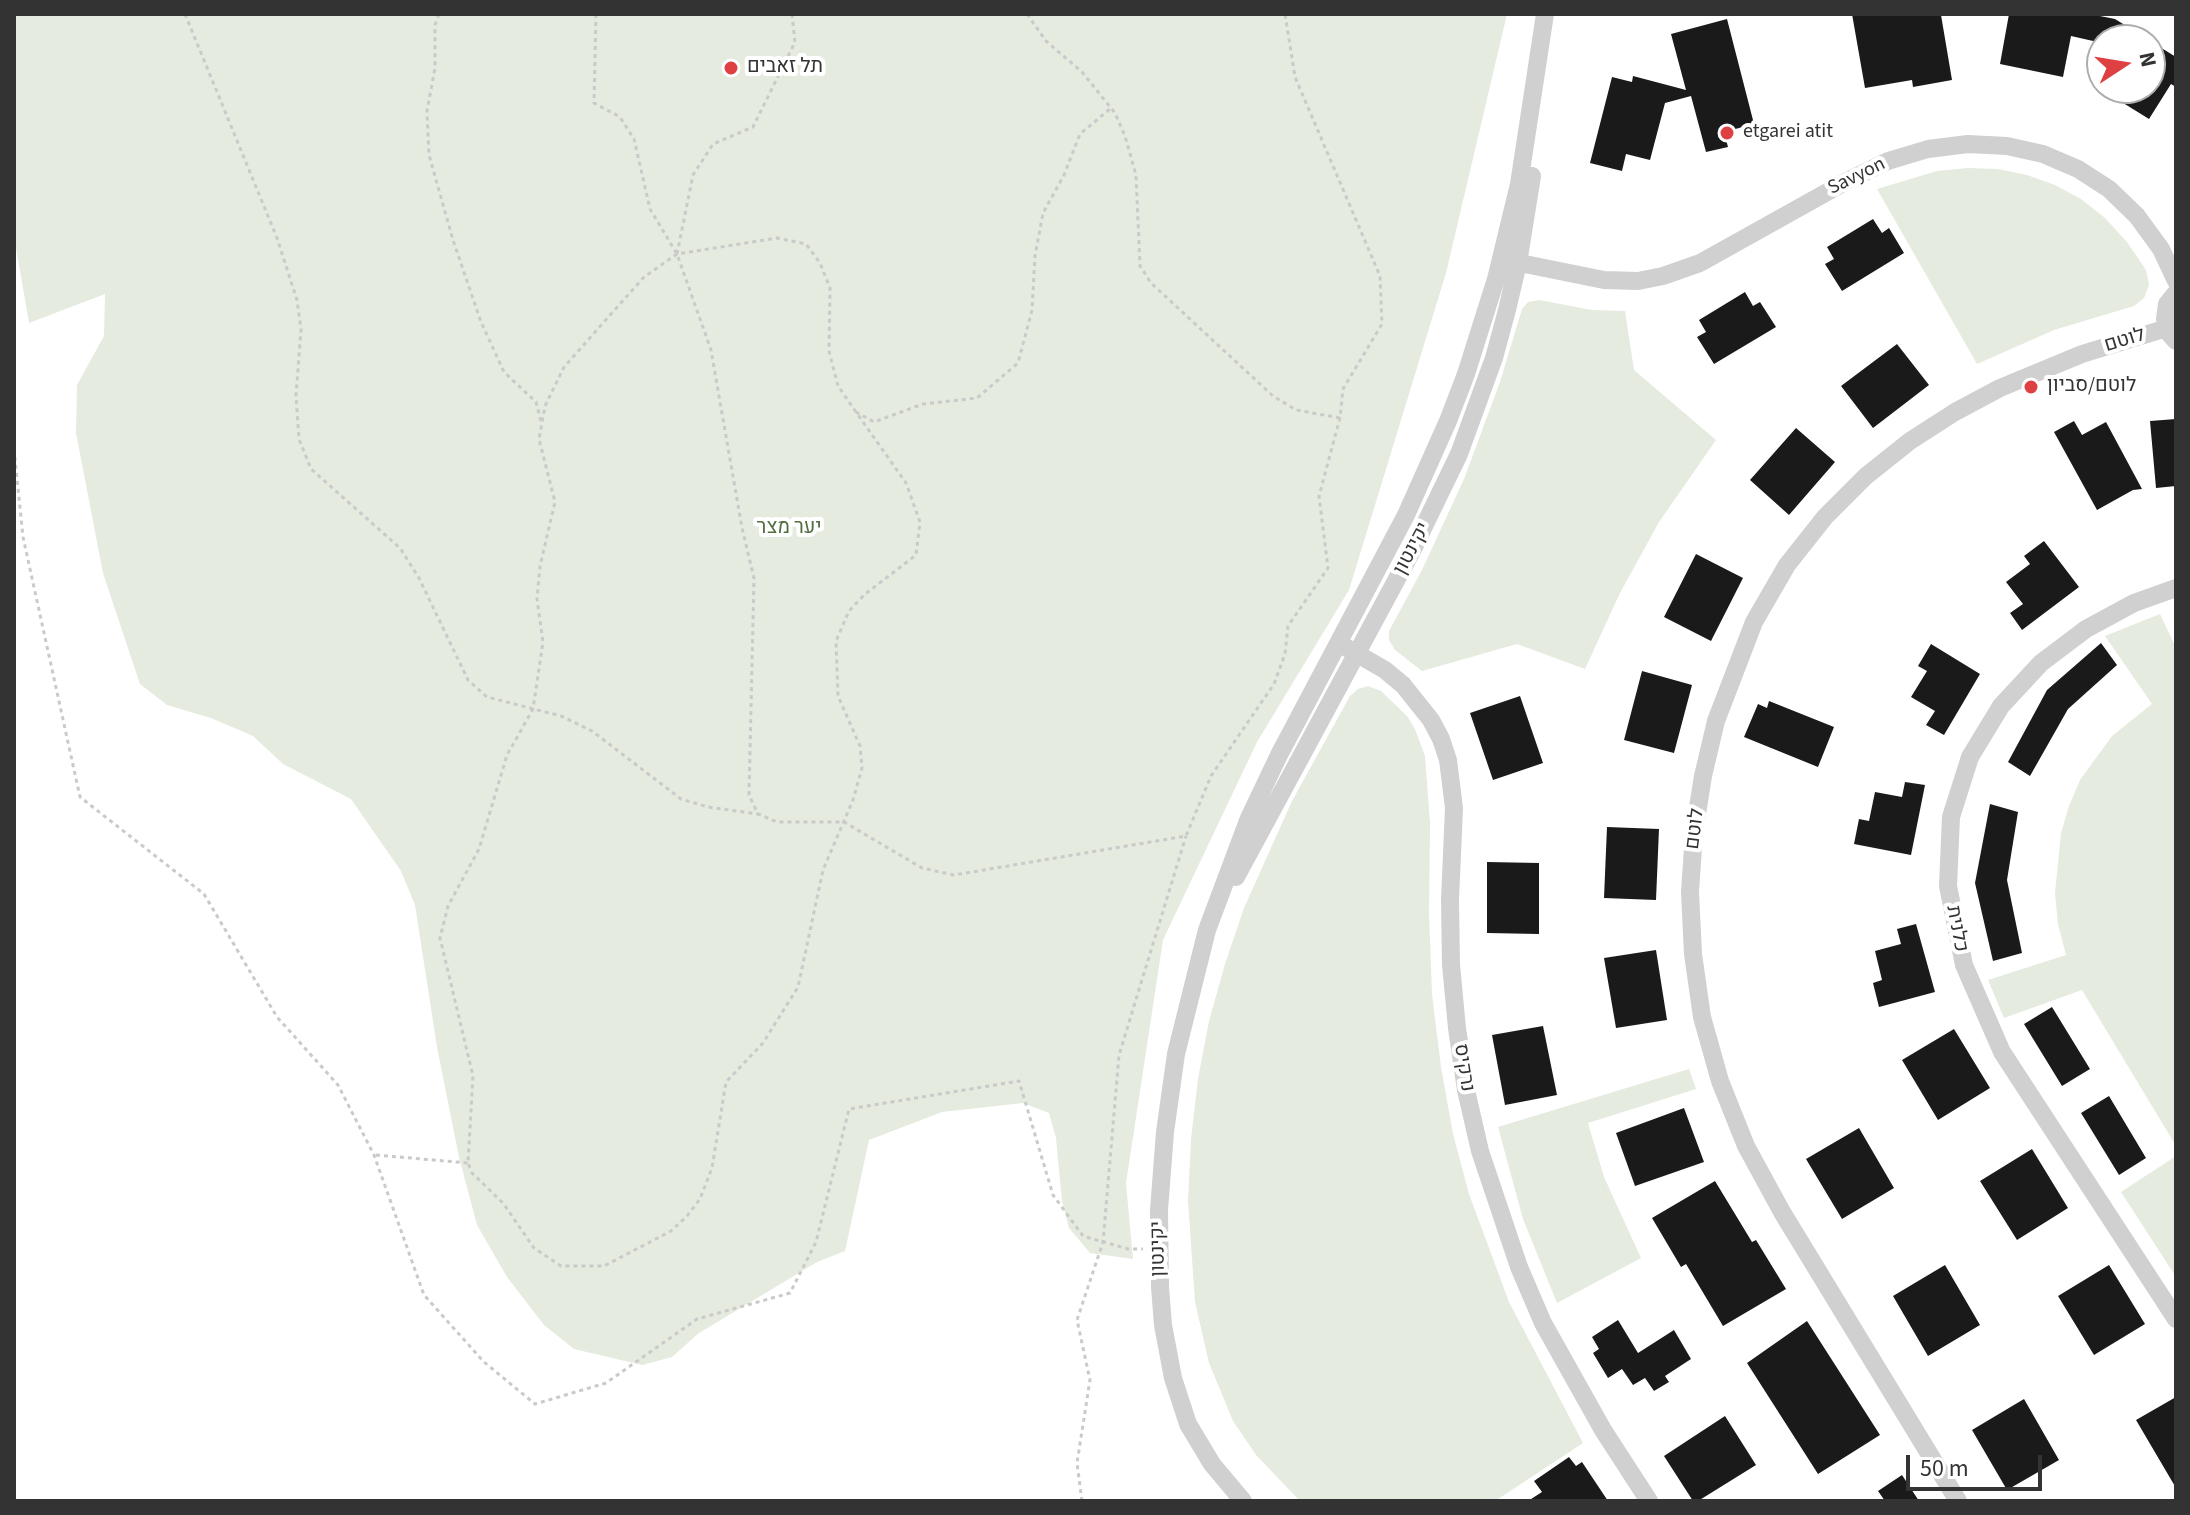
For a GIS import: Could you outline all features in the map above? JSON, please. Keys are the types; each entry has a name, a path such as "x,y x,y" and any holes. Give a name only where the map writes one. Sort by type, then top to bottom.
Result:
{"street":[{"name":"יקינטון","path":"1193,979 1232,886 1437,503 1459,454 1494,358 1510,261 1532,173 1536,88 1545,14"},
{"name":"Savyon","path":"1510,261 1615,281 1663,276 1700,263 1888,161 1928,149 1968,144 2031,151 2078,169 2109,189 2137,216 2161,249 2176,281"},
{"name":"יקינטון","path":"1243,1501 1203,1451 1182,1409 1163,1325 1158,1249 1165,1132 1176,1054 1193,979 1223,884 1249,818 1406,515 1448,421 1510,261"},
{"path":"2171,335 2166,309 2176,293"},
{"name":"לוטם","path":"1958,1501 1782,1212 1746,1146 1720,1081 1702,1017 1693,954 1690,892 1703,776 1721,709 1754,622 1787,565 1825,517 1866,476 1910,441 2000,388 2082,354 2171,335"},
{"name":"כלנית","path":"2176,588 2134,603 2086,629 2041,663 2001,706 1970,757 1951,817 1948,886 1964,965 2002,1052 2176,1319"},
{"name":"נרקיס","path":"1339,643 1403,685 1431,720 1441,739 1448,760 1454,808 1451,965 1466,1090 1480,1151 1519,1267 1543,1323 1603,1430 1649,1501"}],"path":[{"path":"185,14 277,238 297,300 301,329 296,396 299,439 311,469 400,548 419,578 468,680 487,697 561,716 592,731 681,799 708,807 758,814 777,822 844,822 922,868 954,875 1186,836"},
{"path":"439,14 435,25 435,68 427,111 429,155 481,322 504,372 536,402 542,424"},
{"path":"596,14 594,103 620,117 634,139 650,209 677,254 711,350 742,528 754,578 749,795 758,814"},
{"path":"677,254 693,175 713,144 753,127 795,42 792,14"},
{"path":"1027,14 1046,41 1082,72 1111,108 1125,136 1136,175 1140,266 1151,283 1273,396 1296,410 1340,418"},
{"path":"1082,1501 1077,1463 1090,1380 1077,1320 1103,1242 1119,1055 1186,836 1211,776 1274,684 1285,654 1288,626 1328,568 1319,496 1340,418 1343,389 1382,324 1380,276 1295,77 1285,14"},
{"path":"856,412 874,422 923,404 977,398 1018,363 1032,310 1035,256 1043,213 1064,175 1080,134 1111,108"},
{"path":"777,238 806,244 820,263 830,288 829,351 838,386 906,483 920,522 916,555 864,595 849,611 836,641 838,696 860,746 862,768 853,800 823,870 798,987 763,1043 726,1082 712,1168 700,1199 671,1231 604,1266 561,1266 534,1248 503,1203 472,1173 468,1163 473,1076 440,938 448,906 479,849 507,755 533,709 543,642 537,599 540,566 555,502 539,439 542,424 545,406 564,367 644,277 677,254 777,238"},
{"path":"14,449 23,537 80,797 204,894 277,1017 338,1085 374,1155 424,1295 484,1362 535,1404 606,1383 697,1319 790,1293 816,1242 849,1109 1019,1081 1053,1195 1083,1236 1128,1249 1158,1249"},
{"path":"374,1155 468,1163"}],"green space":[{"name":"יער מצר","path":"14,14 1507,14 1446,273 1349,590 1257,742 1163,940 1126,1183 1133,1259 1090,1253 1069,1228 1062,1201 1056,1138 1049,1113 1023,1103 942,1112 869,1140 845,1251 817,1262 699,1333 672,1357 642,1365 574,1349 544,1325 507,1277 477,1225 459,1157 437,1047 415,905 401,871 351,799 283,764 253,736 211,718 167,705 140,684 103,573 76,433 77,385 104,336 105,294 29,323 14,236"},
{"path":"1998,169 2027,175 2081,199 2105,218 2127,242 2146,270 2149,285 2144,298 2134,306 2054,330 1977,364 1877,189 1937,171"},
{"path":"1539,300 1592,310 1625,311 1634,370 1716,440 1659,522 1620,593 1585,669 1517,644 1422,671 1395,650 1389,640 1389,631 1422,570 1464,479 1500,382 1522,309 1528,302"},
{"path":"2160,614 2176,648 2176,1146 2082,990 2004,1018 1988,980 2066,955 2058,924 2055,893 2061,833 2069,806 2080,780 2112,736 2152,704 2105,636"},
{"path":"1368,686 1381,691 1407,716 1425,756 1430,823 1432,994 1453,1134 1469,1194 1509,1302 1583,1443 1495,1501 1300,1501 1256,1455 1233,1421 1209,1363 1195,1302 1188,1201 1191,1139 1209,1021 1225,964 1244,908 1292,801 1350,696"},
{"path":"1689,1069 1696,1089 1588,1123 1604,1177 1641,1258 1557,1303 1523,1219 1498,1127"},
{"path":"2176,1156 2176,1277 2121,1192"}],"building":[{"path":"1852,14 1941,15 1952,80 1913,87 1912,80 1865,88"},
{"path":"2009,14 2090,14 2115,19 2123,24 2086,24 2086,39 2071,36 2063,77 2000,64"},
{"path":"1727,19 1754,124 1724,132 1728,147 1706,152 1691,96 1665,103 1650,160 1626,154 1622,171 1590,163 1612,77 1632,82 1633,76 1686,90 1671,34"},
{"path":"2166,51 2176,57 2176,87 2171,84 2166,92"},
{"path":"2125,104 2158,104 2149,119"},
{"path":"1873,219 1882,233 1889,228 1904,253 1842,291 1825,264 1834,259 1827,247"},
{"path":"1745,292 1753,306 1760,302 1776,327 1714,364 1697,337 1706,332 1699,320"},
{"path":"1897,344 1929,385 1873,428 1841,386"},
{"path":"2176,419 2176,486 2156,488 2150,421"},
{"path":"2074,421 2082,435 2106,422 2142,489 2133,490 2097,510 2054,432"},
{"path":"1796,428 1835,462 1789,515 1750,480"},
{"path":"2044,541 2079,587 2022,630 2010,613 2023,604 2006,582 2030,564 2024,556"},
{"path":"1696,554 1743,578 1711,641 1664,617"},
{"path":"2101,643 2117,665 2068,709 2030,776 2008,762 2047,690"},
{"path":"1931,644 1980,674 1944,735 1926,725 1935,711 1911,697 1927,671 1918,666"},
{"path":"1642,671 1692,685 1674,753 1624,740"},
{"path":"1520,696 1543,763 1493,780 1470,713"},
{"path":"1769,701 1834,727 1818,767 1744,737 1758,704 1767,708"},
{"path":"1905,782 1925,785 1911,855 1854,844 1859,819 1869,821 1875,792 1902,797"},
{"path":"1990,804 2018,812 2007,880 2022,953 1993,961 1975,883"},
{"path":"1607,827 1659,829 1656,900 1604,898"},
{"path":"1487,862 1539,863 1539,934 1487,933"},
{"path":"1916,924 1935,992 1879,1007 1873,983 1882,980 1875,951 1901,944 1897,929"},
{"path":"1656,950 1667,1020 1616,1028 1604,958"},
{"path":"2052,1007 2090,1069 2062,1086 2024,1024"},
{"path":"1543,1026 1557,1095 1505,1105 1492,1035"},
{"path":"1954,1029 1990,1088 1938,1120 1902,1060"},
{"path":"2109,1096 2146,1158 2119,1175 2081,1113"},
{"path":"1684,1108 1704,1162 1635,1186 1616,1133"},
{"path":"1859,1128 1894,1188 1842,1219 1806,1159"},
{"path":"2032,1149 2068,1208 2017,1240 1980,1181"},
{"path":"1715,1181 1752,1242 1756,1240 1786,1289 1723,1326 1686,1264 1681,1267 1652,1218"},
{"path":"1945,1265 1980,1325 1928,1356 1893,1296"},
{"path":"2109,1265 2145,1324 2094,1355 2058,1296"},
{"path":"1618,1320 1638,1353 1674,1330 1691,1359 1665,1376 1669,1382 1654,1391 1645,1378 1633,1385 1622,1369 1608,1378 1593,1353 1599,1349 1592,1337"},
{"path":"1807,1321 1880,1435 1818,1474 1747,1363"},
{"path":"2176,1397 2176,1488 2136,1420"},
{"path":"2024,1399 2059,1460 2007,1490 1972,1430"},
{"path":"1725,1416 1756,1465 1698,1501 1693,1501 1664,1456"},
{"path":"1569,1457 1576,1466 1582,1462 1608,1501 1528,1501 1542,1492 1534,1481"},
{"path":"1902,1475 1919,1501 1885,1501 1878,1491"}],"place":[{"name":"תל זאבים","path":"731,68"},
{"name":"etgarei atit","path":"1727,133"},
{"name":"לוטם/סביון","path":"2031,387"}]}
